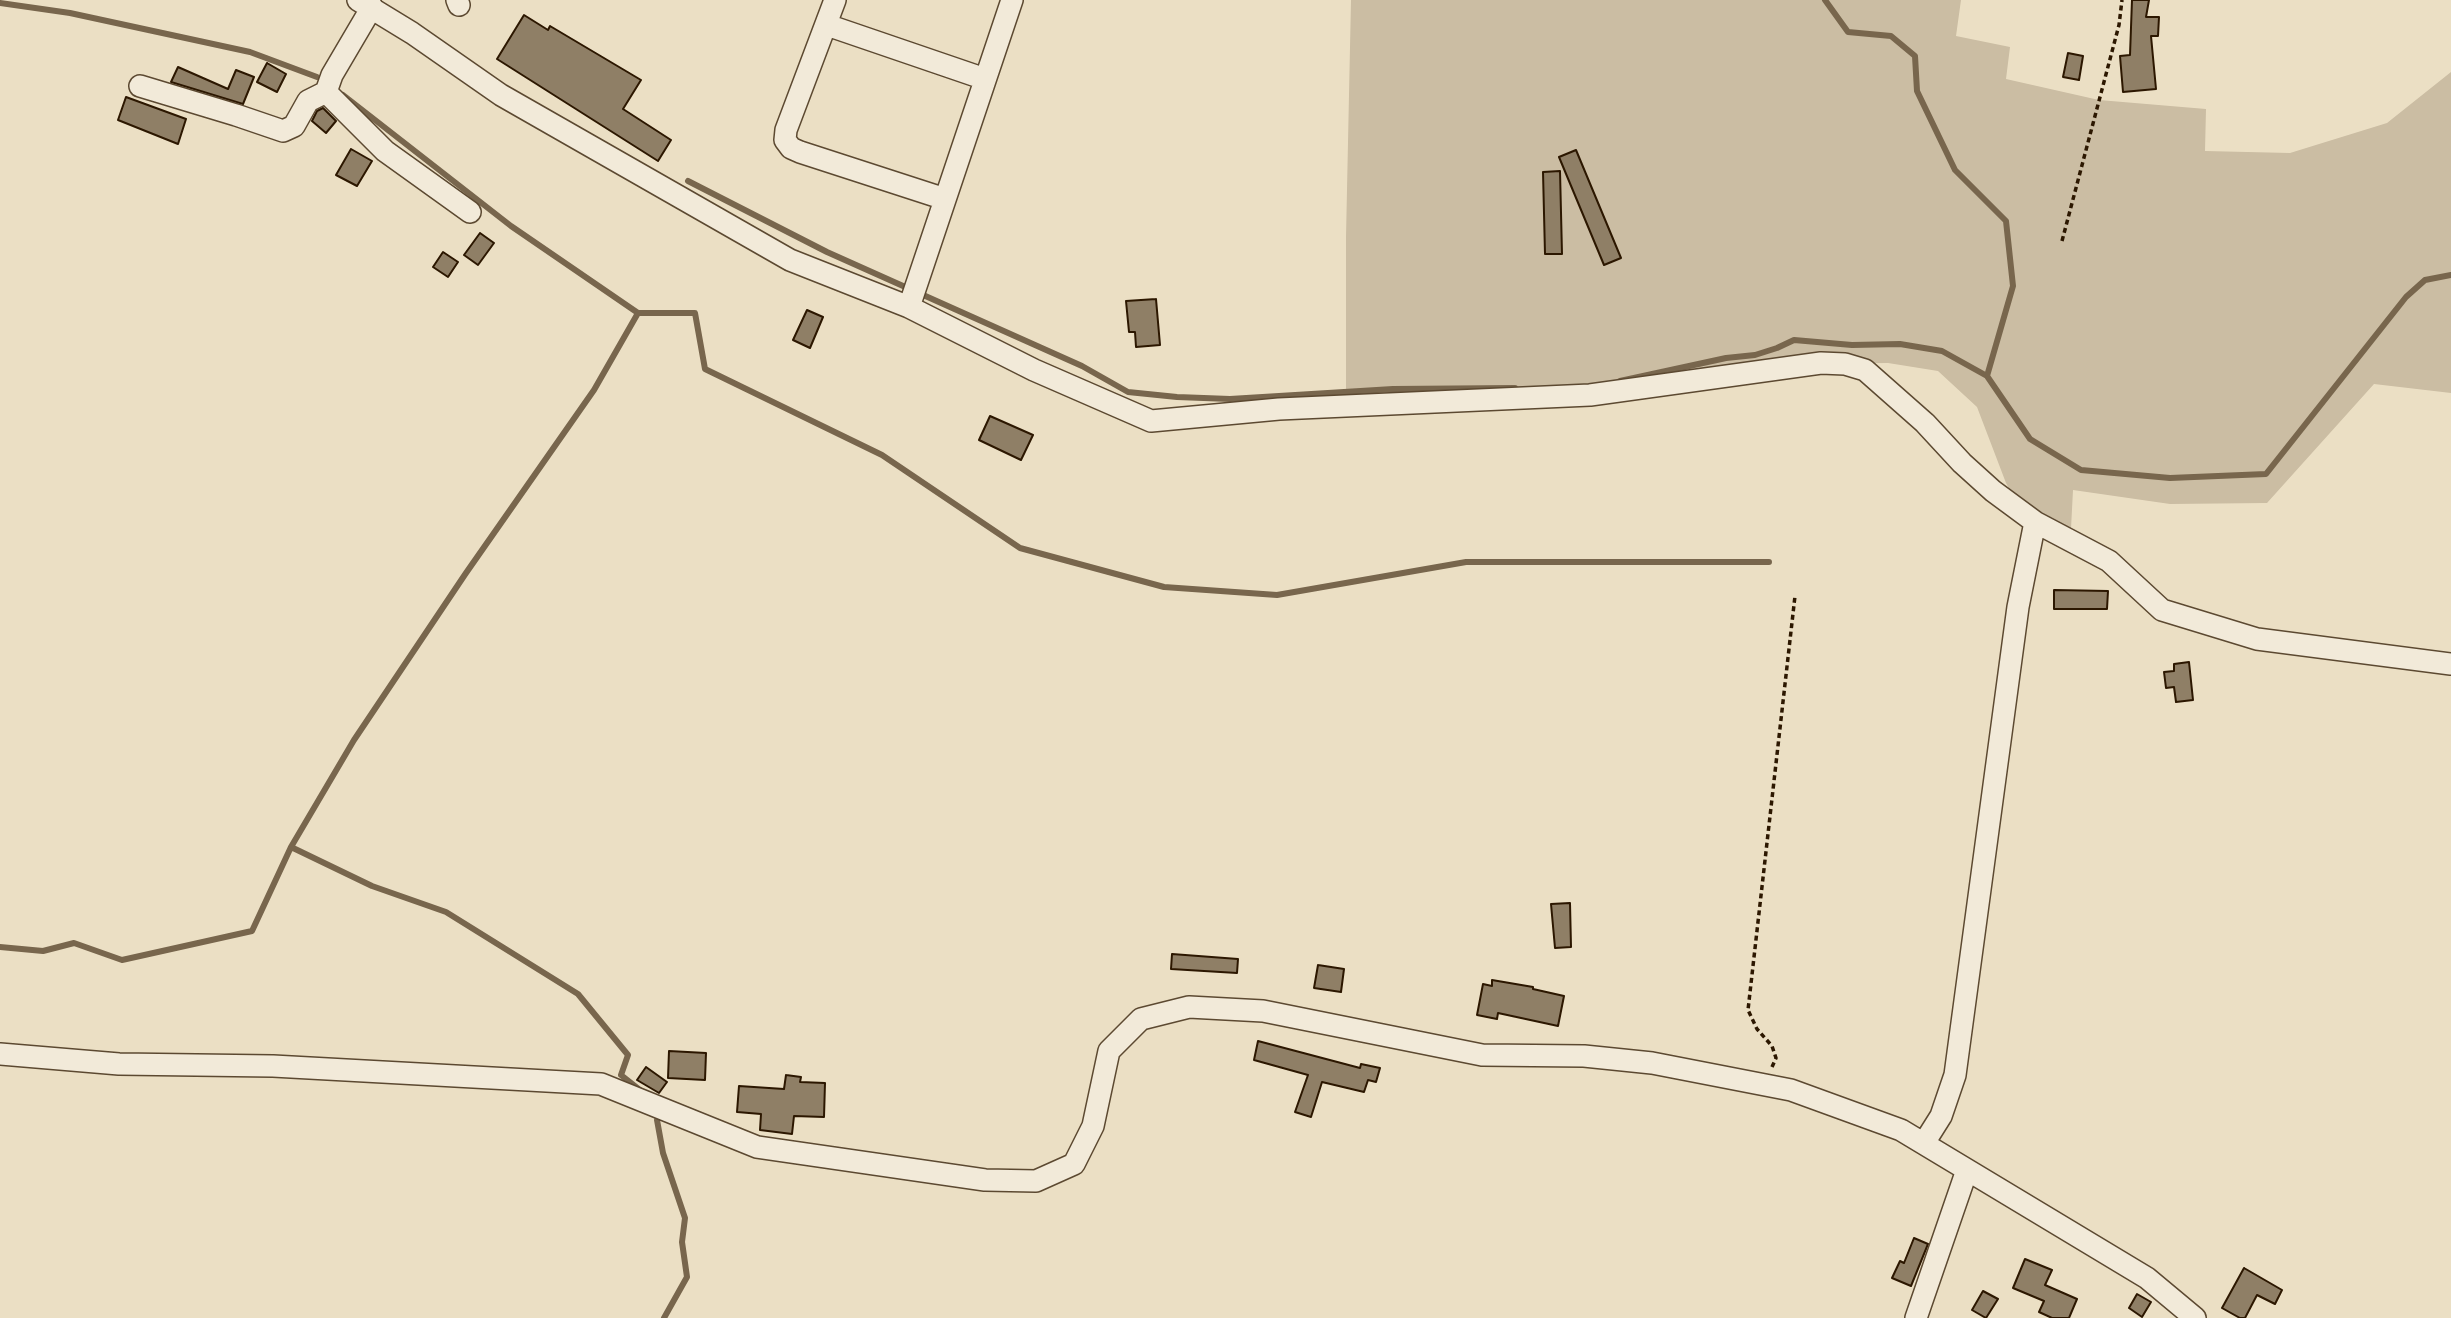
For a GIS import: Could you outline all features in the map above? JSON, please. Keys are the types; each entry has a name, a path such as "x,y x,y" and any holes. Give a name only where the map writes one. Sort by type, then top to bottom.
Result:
{"street":[{"path":"835,0 786,130 785,140 791,148 800,152 945,199"},
{"path":"910,305 1012,0"},
{"path":"140,86 283,131 294,126 308,101 326,92 365,4 501,94 778,254 910,305 1034,370 1151,421 1279,409 1590,395 1821,363 1866,370 1925,423 1962,463 1993,491 2035,522 2109,561 2162,610 2257,639 2451,664"},
{"path":"827,25 985,79"},
{"path":"326,92 385,151 470,212"},
{"path":"1924,1143 1941,1116 1955,1075 2012,646 2035,522"},
{"path":"0,1054 119,1064 273,1066 601,1084 757,1147 985,1180 1036,1181 1074,1164 1093,1126 1109,1051 1141,1019 1189,1007 1263,1011 1482,1055 1584,1056 1653,1063 1791,1090 1902,1130 2147,1279 2195,1318"},
{"path":"1916,1318 1967,1170"}],"path":[{"path":"2062,242 2119,24 2122,0"},
{"path":"1757,1083 1770,1071 1776,1058 1772,1046 1757,1029 1748,1010 1795,596"}],"shaded area":[{"path":"1351,0 1961,0 1956,36 2010,47 2006,79 2099,100 2206,109 2205,151 2290,153 2387,123 2451,72 2451,393 2374,384 2267,503 2170,504 2073,490 2070,548 2014,497 1977,407 1938,371 1888,363 1801,364 1728,376 1346,406"}],"building":[{"path":"2132,0 2149,0 2146,17 2159,17 2158,36 2151,36 2156,89 2123,92 2120,56 2130,55"},
{"path":"524,15 548,30 550,26 641,80 623,109 671,140 658,161 497,59"},
{"path":"2068,53 2083,56 2079,80 2063,77"},
{"path":"267,63 286,74 277,92 257,82"},
{"path":"178,67 228,89 236,70 254,77 243,104 171,82"},
{"path":"126,97 186,119 178,144 118,120"},
{"path":"323,108 336,121 326,133 312,121 317,111"},
{"path":"351,149 372,161 357,186 336,175"},
{"path":"1576,150 1621,258 1604,265 1559,157"},
{"path":"1560,171 1562,254 1545,254 1543,172"},
{"path":"480,233 494,243 478,265 464,255"},
{"path":"443,252 458,262 448,277 433,267"},
{"path":"1156,299 1160,345 1136,347 1135,332 1129,332 1126,301"},
{"path":"807,310 823,317 810,348 793,340"},
{"path":"990,416 1033,435 1021,460 979,440"},
{"path":"2054,590 2108,591 2107,609 2054,609"},
{"path":"2189,662 2193,700 2176,702 2174,687 2166,688 2164,672 2174,671 2174,664"},
{"path":"1570,903 1571,947 1555,948 1551,904"},
{"path":"1172,954 1238,959 1237,973 1171,969"},
{"path":"1318,965 1344,969 1341,992 1314,988"},
{"path":"1492,980 1564,996 1558,1026 1498,1013 1497,1019 1477,1015 1483,984 1492,986"},
{"path":"1258,1041 1360,1068 1361,1064 1380,1068 1376,1082 1368,1080 1364,1092 1322,1082 1311,1117 1295,1112 1308,1075 1254,1060"},
{"path":"669,1051 706,1053 705,1080 668,1078"},
{"path":"646,1067 667,1082 659,1093 637,1080"},
{"path":"786,1075 801,1077 800,1082 825,1083 824,1117 794,1116 792,1134 760,1130 761,1114 737,1112 739,1086 784,1089"},
{"path":"1914,1238 1928,1244 1911,1286 1892,1278 1900,1261 1904,1263"},
{"path":"2025,1259 2052,1270 2045,1285 2077,1299 2069,1318 2052,1318 2039,1312 2044,1301 2013,1288"},
{"path":"2244,1268 2282,1290 2275,1304 2257,1295 2245,1318 2240,1318 2222,1308"},
{"path":"1983,1291 1998,1299 1986,1318 1972,1310"},
{"path":"2137,1294 2151,1302 2142,1317 2129,1308"}],"waterway":[{"path":"1825,0 1848,32 1891,36 1915,56 1917,91 1955,170 2006,221 2013,286 1987,376 2030,439 2081,470 2170,478 2266,474 2406,297 2425,280 2451,275"},
{"path":"0,3 70,13 250,52 317,77"},
{"path":"343,95 511,226 638,313 695,313 705,369 882,455 1020,548 1164,587 1277,595 1466,562 1769,562"},
{"path":"688,181 827,252 1082,366 1128,392 1230,399 1393,389 1515,388"},
{"path":"0,947 43,951 74,943 122,960 252,931 291,847 354,740 594,390 638,313"},
{"path":"1620,381 1726,358 1755,355 1794,340 1852,345 1900,344 1942,351 1987,376"},
{"path":"291,847 372,886 446,912 578,994 628,1055 621,1075 640,1090"},
{"path":"657,1120 663,1153 685,1218 682,1242 687,1277 664,1318"}]}
